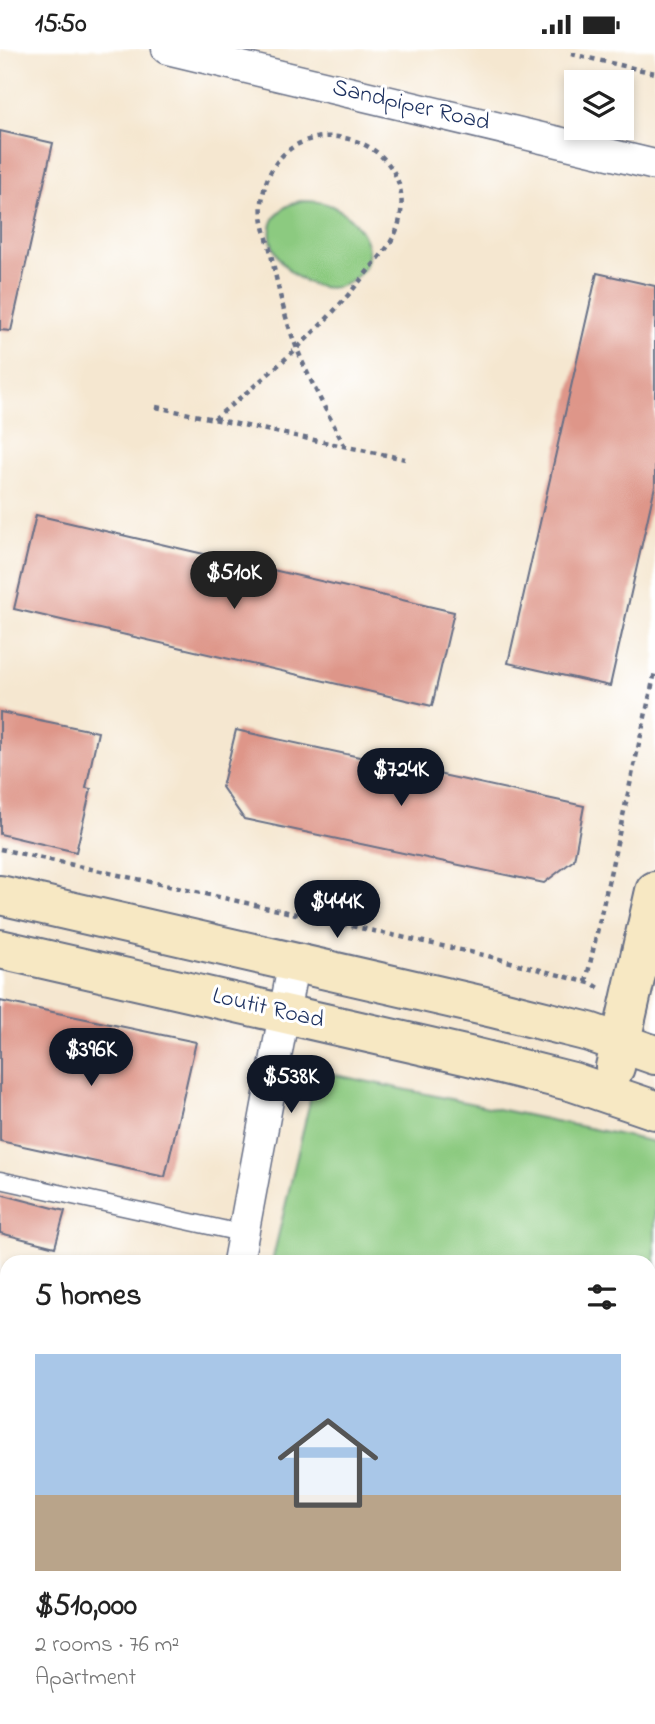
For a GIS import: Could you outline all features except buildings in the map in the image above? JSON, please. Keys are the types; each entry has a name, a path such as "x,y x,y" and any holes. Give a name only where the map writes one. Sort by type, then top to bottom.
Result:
{"street":[{"name":"Sandpiper Road","path":"167,49 655,165"},
{"path":"610,1093 638,1049 655,891"},
{"path":"0,895 494,1007 638,1049"},
{"name":"Loutit Road","path":"0,949 285,1013 610,1093 655,1110"},
{"path":"240,1247 294,960"}],"lane":[{"path":"0,1180 240,1247"}],"path":[{"path":"571,54 655,73"},
{"path":"214,419 298,351 342,305 388,246 398,224 401,201 396,178 383,157 364,143 341,136 317,136 295,145 277,161 265,181 261,205 280,299 298,351 345,447"},
{"path":"156,407 405,459"},
{"path":"586,982 655,672"},
{"path":"0,849 488,956 586,982 600,989"}],"green space":[{"path":"300,201 332,206 359,228 368,248 368,259 364,269 355,278 336,287 316,286 297,277 282,262 273,245 271,228 279,212"},
{"path":"317,1071 655,1142 655,1255 274,1255"}]}
